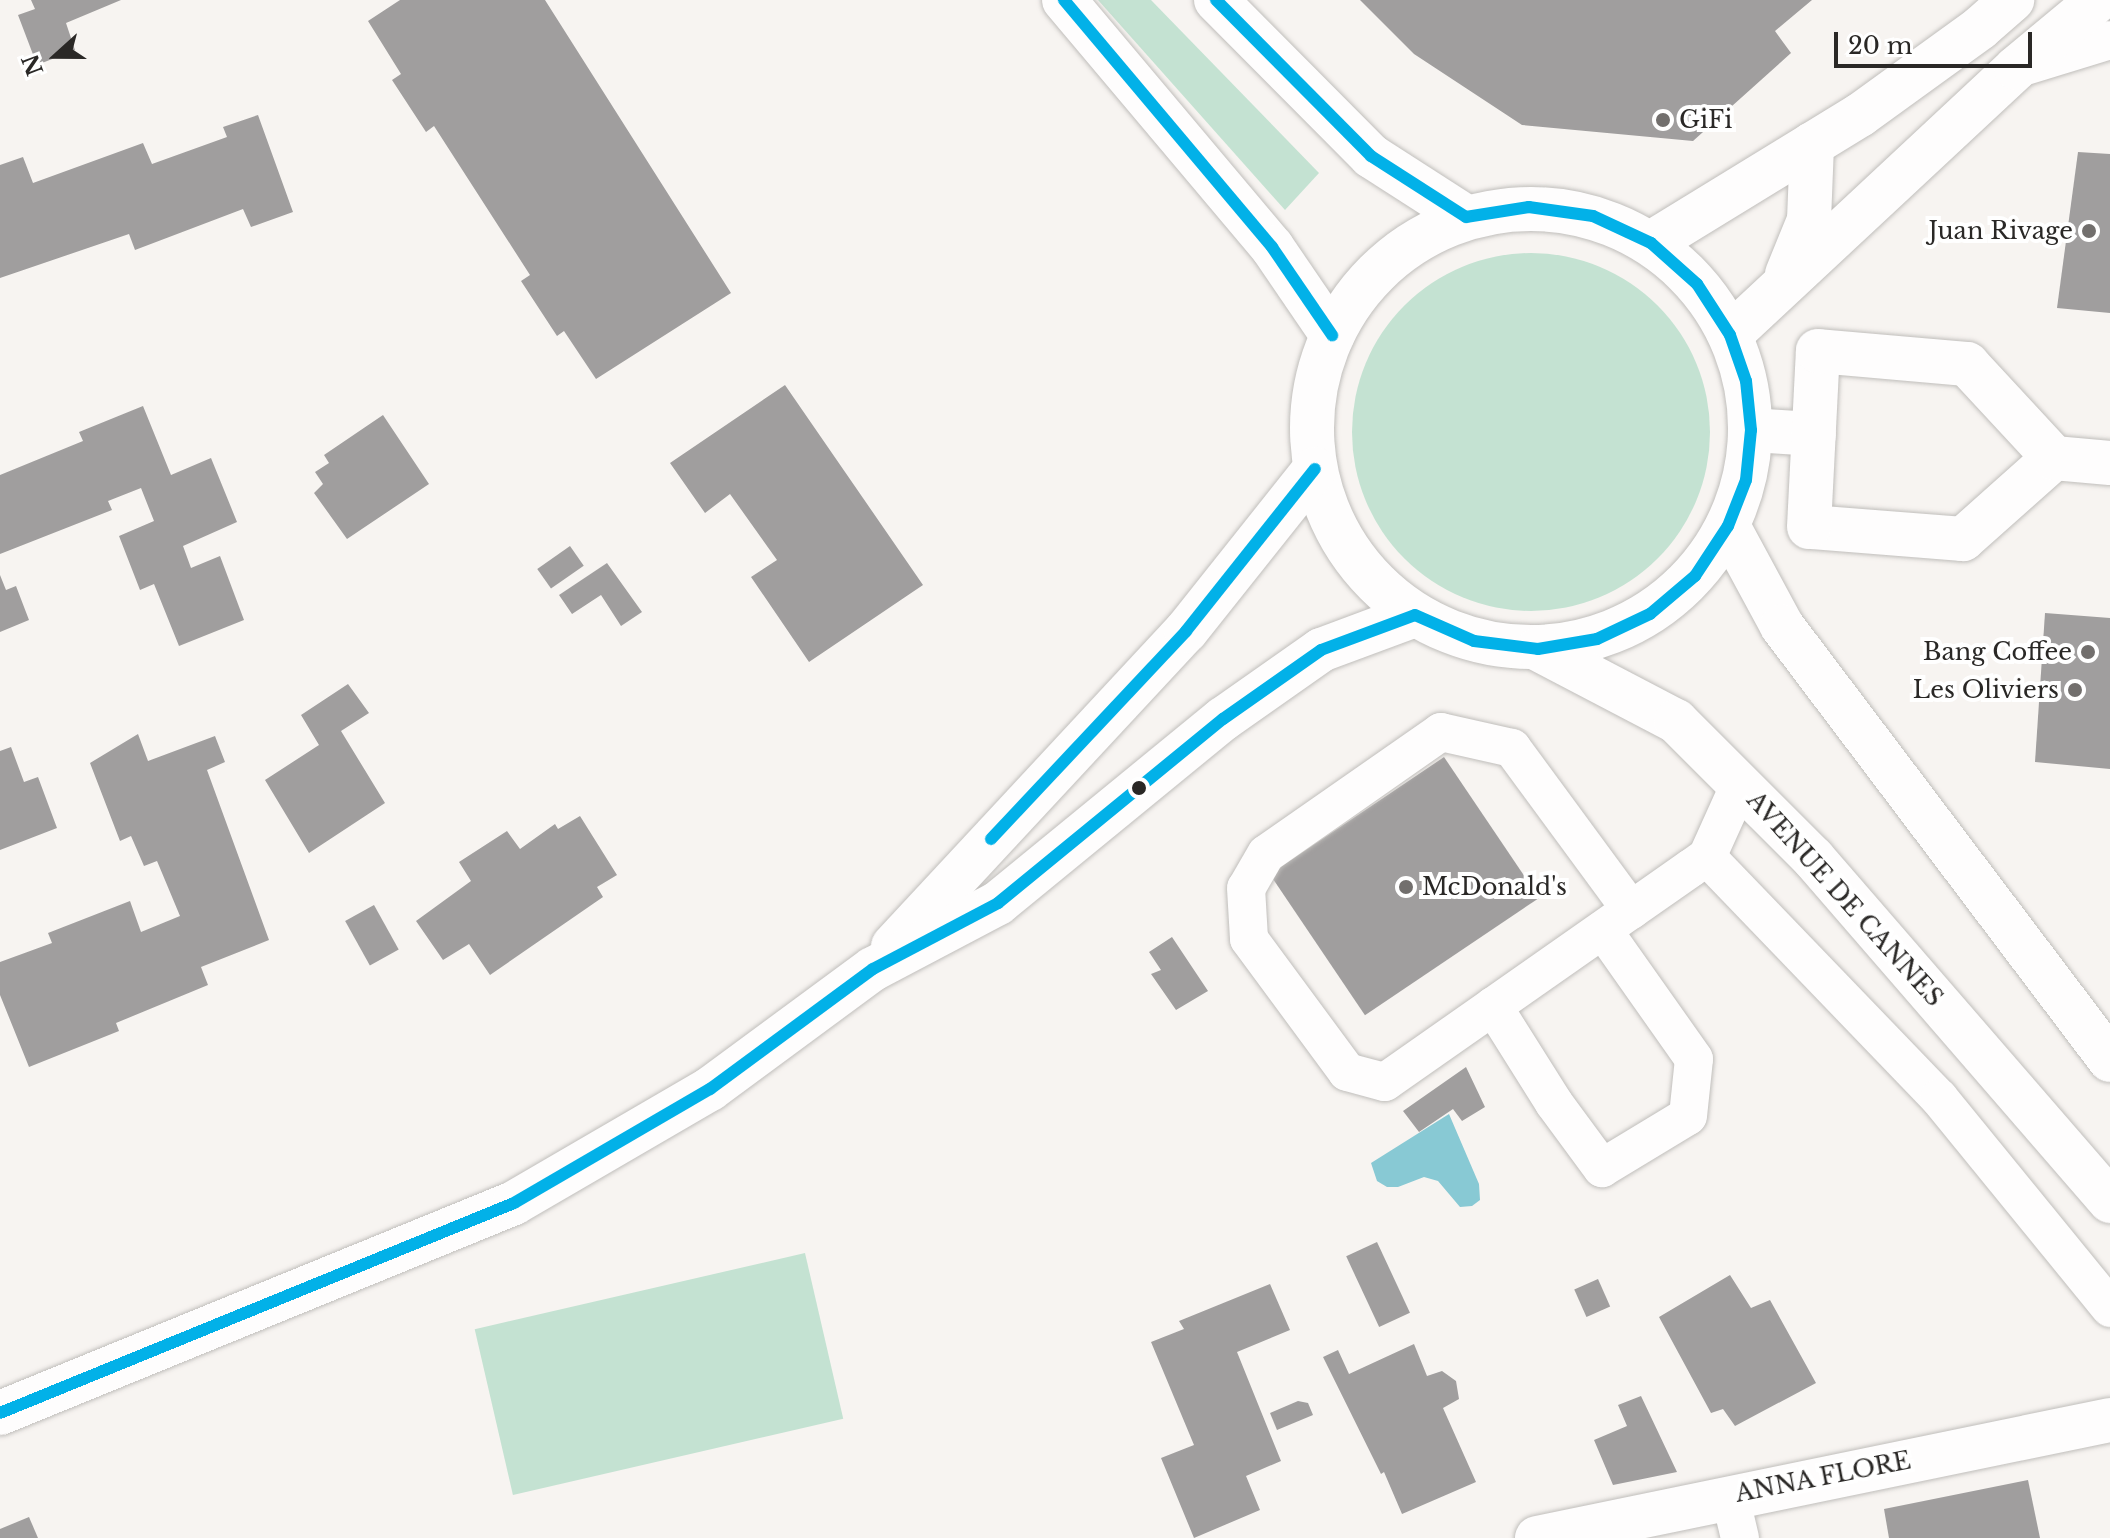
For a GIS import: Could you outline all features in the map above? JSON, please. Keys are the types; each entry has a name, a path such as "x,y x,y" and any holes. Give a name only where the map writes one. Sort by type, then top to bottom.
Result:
{"main road":[{"path":"1064,0 1272,247 1332,335"},
{"path":"1216,0 1371,156 1466,217"},
{"path":"1651,243 1860,115 1968,37 2012,0"},
{"path":"1730,335 2016,68 2098,0"},
{"path":"1782,287 1809,220 1812,144"},
{"path":"1529,207 1593,216 1651,243 1697,284 1730,335 1746,381 1751,430 1746,480 1728,526 1695,576 1650,614 1597,639 1538,649 1474,641 1415,615 1378,587 1349,552 1327,513 1315,469 1311,424 1317,378 1332,335 1355,295 1387,261 1424,235 1466,217 1529,207"},
{"path":"2054,458 1963,539 1809,527 1818,351 1967,364 2054,458 2110,463"},
{"path":"1751,430 1814,434"},
{"path":"873,969 1186,631 1315,469"},
{"path":"1728,526 1782,626 2110,1060"},
{"path":"0,1413 514,1203 710,1089 873,969 998,903 1223,719 1321,650 1415,615"},
{"name":"AVENUE DE CANNES","path":"1538,649 1676,721 1813,858 2110,1201"},
{"name":"ANNA FLORE","path":"1537,1538 2110,1420"}],"lane":[{"path":"2016,68 2110,40"},
{"path":"1493,1006 1554,1103 1602,1168 1688,1116 1694,1059 1617,920 1512,748 1441,732 1266,854 1246,888 1249,939 1347,1072 1385,1082 1493,1006 1617,920 1707,857 1740,784"},
{"path":"1707,857 1939,1098 2110,1308"},
{"path":"1730,1496 1740,1538"}],"green space":[{"path":"1098,0 1151,0 1319,173 1285,210"},
{"path":"1531,253 1566,256 1600,266 1631,283 1658,305 1680,332 1697,363 1707,397 1710,432 1707,467 1697,501 1680,532 1658,559 1631,581 1600,598 1566,608 1531,611 1496,608 1462,598 1431,581 1404,559 1382,532 1365,501 1355,467 1352,432 1355,397 1365,363 1382,332 1404,305 1431,283 1462,266 1496,256"},
{"path":"805,1253 843,1419 513,1495 475,1329"}],"water":[{"path":"1449,1114 1479,1184 1480,1200 1472,1206 1460,1207 1438,1181 1424,1177 1398,1187 1387,1187 1377,1181 1371,1163"}],"building":[{"path":"31,0 121,0 66,23 75,50 37,65 18,15 35,9"},
{"path":"400,0 545,0 731,293 596,379 564,331 557,336 521,281 530,275 434,126 426,132 392,80 401,74 368,21"},
{"path":"1360,0 1812,0 1775,31 1791,53 1693,141 1522,125 1414,54"},
{"path":"258,115 293,212 251,227 243,209 135,250 129,234 0,278 0,165 23,157 33,183 143,143 152,164 227,137 223,127"},
{"name":"Juan Rivage","path":"2078,152 2110,154 2110,313 2057,308"},
{"path":"785,385 923,585 809,662 751,577 777,560 730,494 705,513 670,463"},
{"path":"143,406 171,475 211,458 237,522 183,546 191,568 220,556 244,620 179,646 154,584 140,590 119,536 154,521 141,488 108,501 112,510 0,554 0,475 83,441 79,432"},
{"path":"383,415 429,484 347,539 314,493 323,484 315,472 329,463 324,455"},
{"path":"570,546 584,566 551,589 537,569"},
{"path":"607,563 642,612 621,626 601,595 572,614 559,595"},
{"path":"0,575 6,590 16,586 29,620 0,632"},
{"name":"Les Oliviers","path":"2045,613 2110,618 2110,769 2035,762"},
{"path":"348,684 369,713 341,731 385,803 309,853 265,780 319,745 301,715"},
{"path":"138,734 148,761 215,736 225,762 207,770 269,940 201,967 208,985 116,1023 119,1031 29,1067 0,995 0,962 52,943 48,933 130,901 141,932 180,916 157,861 144,866 131,836 120,841 90,763"},
{"path":"11,747 24,782 38,777 57,828 0,850 0,751"},
{"name":"McDonald's","path":"1444,757 1539,898 1365,1015 1270,874"},
{"path":"580,816 617,875 597,887 603,897 490,975 469,944 443,960 416,921 471,881 459,862 507,831 520,849 555,824 558,829"},
{"path":"374,905 399,950 370,966 345,921"},
{"path":"1172,937 1208,991 1176,1010 1151,974 1161,970 1149,952"},
{"path":"1466,1067 1485,1107 1462,1121 1453,1109 1419,1132 1403,1111"},
{"path":"1377,1242 1410,1313 1379,1327 1346,1256"},
{"path":"1730,1275 1751,1308 1770,1300 1816,1383 1735,1426 1723,1409 1711,1413 1659,1317"},
{"path":"1598,1279 1610,1306 1586,1317 1574,1290"},
{"path":"1270,1284 1290,1330 1237,1352 1281,1461 1246,1476 1260,1510 1194,1538 1161,1458 1194,1445 1151,1342 1184,1329 1179,1321"},
{"path":"1414,1344 1427,1376 1442,1371 1456,1381 1459,1399 1443,1408 1476,1482 1402,1514 1384,1472 1381,1474 1323,1357 1338,1350 1349,1374"},
{"path":"1641,1396 1677,1472 1613,1485 1594,1440 1627,1426 1618,1405"},
{"path":"1298,1401 1308,1403 1313,1415 1277,1430 1270,1413"},
{"path":"2028,1480 2040,1538 1889,1538 1884,1509"},
{"path":"29,1517 38,1538 0,1538 0,1529"}],"transit line":[{"path":"1064,0 1272,247 1332,335"},
{"path":"0,1413 514,1203 710,1089 873,969 998,903 1223,719 1321,650 1415,615 1474,641 1538,649 1597,639 1650,614 1695,576 1728,526 1746,480 1751,430 1746,381 1730,335 1697,284 1651,243 1593,216 1529,207 1466,217 1371,156 1216,0"},
{"path":"991,839 1186,631 1315,469"}],"place":[{"name":"GiFi","path":"1663,120"},
{"name":"Juan Rivage","path":"2089,231"},
{"name":"Bang Coffee","path":"2088,652"},
{"name":"Les Oliviers","path":"2075,690"},
{"name":"McDonald's","path":"1406,887"}]}
